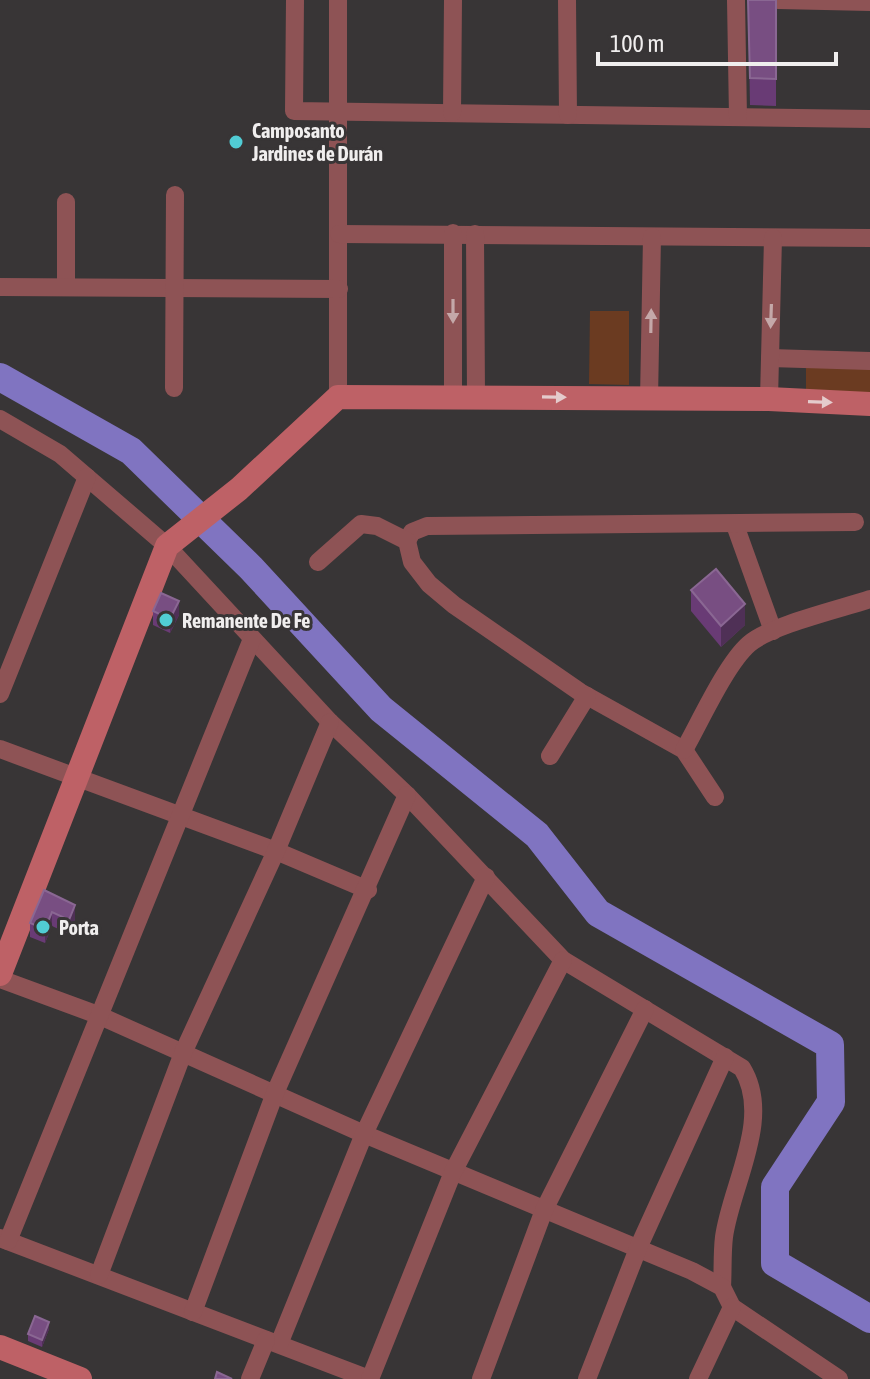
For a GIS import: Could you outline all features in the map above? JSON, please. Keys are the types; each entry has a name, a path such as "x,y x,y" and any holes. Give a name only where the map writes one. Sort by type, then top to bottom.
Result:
{"street":[{"path":"295,0 294,111 870,119"},
{"path":"338,0 338,397"},
{"path":"452,113 453,0"},
{"path":"567,0 568,115"},
{"path":"736,0 738,117"},
{"path":"778,0 870,2"},
{"path":"174,388 175,195"},
{"path":"66,202 66,287"},
{"path":"453,233 464,396"},
{"path":"339,234 870,238"},
{"path":"464,396 475,234"},
{"path":"649,399 652,237"},
{"path":"769,399 773,238"},
{"path":"0,287 339,289"},
{"path":"770,358 870,361"},
{"path":"722,1287 639,1246 453,1172 98,1015 0,976 171,542 239,489 338,397 769,399 870,404"},
{"path":"0,419 60,454 171,542 252,639 330,722 407,795 563,960 742,1068 753,1105 751,1130 724,1237 722,1287 732,1307 839,1379"},
{"path":"0,694 87,477"},
{"path":"715,797 684,750 587,696 454,605 429,584 412,562 407,541 412,532 427,526 855,522"},
{"path":"318,562 361,524 377,526 407,541"},
{"path":"735,525 773,631"},
{"path":"684,750 738,657 750,643 773,631 870,599"},
{"path":"252,639 4,1239 370,1379 453,1172 563,960"},
{"path":"550,756 587,696"},
{"path":"99,1275 183,1053 276,851 330,722"},
{"path":"0,749 276,851 368,890"},
{"path":"193,1312 275,1093 368,890 407,795"},
{"path":"250,1379 272,1342 364,1134 486,877"},
{"path":"481,1379 544,1210 645,1009"},
{"path":"587,1379 639,1246 725,1057"},
{"path":"698,1379 732,1307"},
{"path":"0,1347 80,1379"}],"shaded area":[{"path":"590,311 629,311 629,385 589,384"},
{"path":"806,366 870,367 870,394 806,393"}],"building":[{"path":"748,0 776,0 776,79 750,78"},
{"path":"716,569 745,604 721,626 691,590"},
{"path":"161,593 179,601 170,619 153,611"},
{"path":"44,890 75,905 69,920 52,912 45,929 30,923"},
{"path":"35,1316 49,1322 42,1340 28,1334"},
{"path":"217,1372 232,1379 215,1379"}],"waterway":[{"path":"0,377 131,451 251,568 381,709 537,835 598,913 830,1045 831,1102 775,1187 775,1263 870,1319"}],"place":[{"name":"Camposanto Jardines de Durán","path":"236,142"},
{"name":"Remanente De Fe","path":"166,620"},
{"name":"Porta","path":"43,927"}]}
